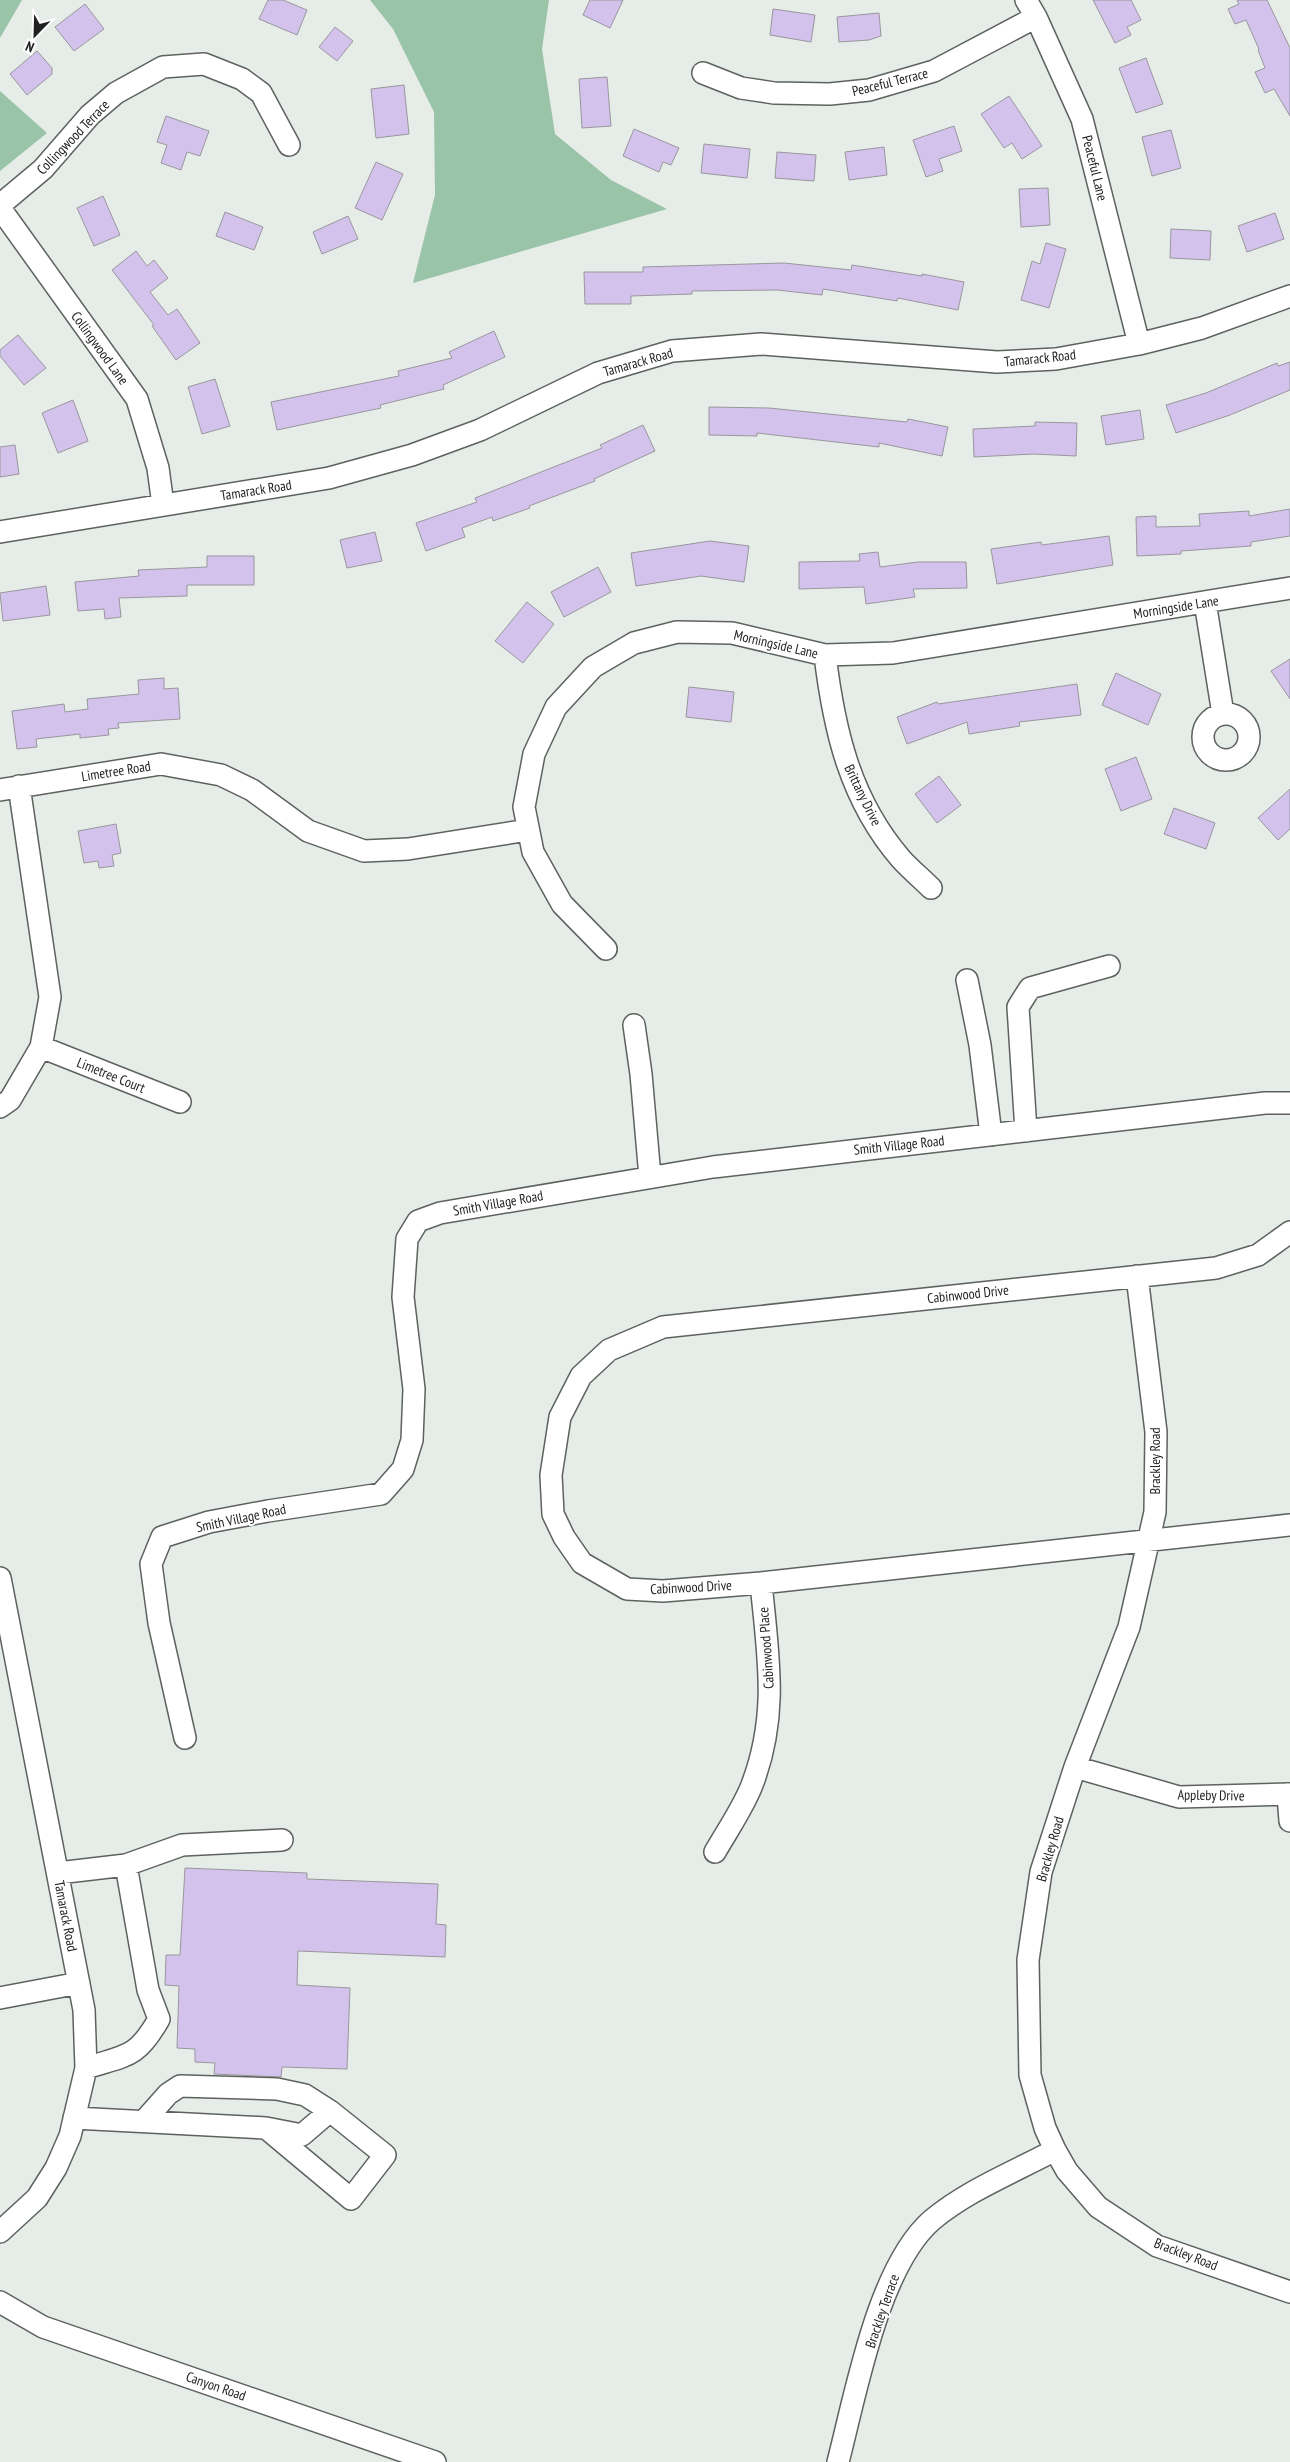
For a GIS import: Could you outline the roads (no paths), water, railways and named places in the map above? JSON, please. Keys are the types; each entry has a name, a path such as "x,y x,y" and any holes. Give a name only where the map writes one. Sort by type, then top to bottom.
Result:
{"street":[{"name":"Peaceful Terrace","path":"703,73 741,88 774,93 830,94 869,90 934,71 1031,8"},
{"name":"Peaceful Lane","path":"1031,8 1082,119 1139,344"},
{"name":"Collingwood Terrace","path":"0,207 43,169 90,115 116,93 163,67 204,64 242,78 261,93 289,145"},
{"name":"Collingwood Lane","path":"0,207 137,400 158,468 163,505"},
{"name":"Tamarack Road","path":"0,532 329,478 412,455 480,430 598,373 672,351 761,344 998,362 1056,359 1139,344 1202,328 1290,296"},
{"name":"Morningside Lane","path":"606,949 562,904 533,852 524,807 534,754 556,707 593,667 634,643 677,632 732,633 824,655 892,652 1290,588"},
{"path":"1205,602 1222,714"},
{"name":"Brittany Drive","path":"824,655 832,710 851,776 877,824 901,858 931,888"},
{"name":"Limetree Road","path":"0,1107 10,1100 41,1047 50,997 10,788 161,764 194,768 221,775 252,790 308,831 364,852 408,849 528,830"},
{"path":"1026,1131 1018,1007 1030,988 1109,966"},
{"path":"967,980 980,1046 991,1135"},
{"path":"634,1025 641,1074 650,1178"},
{"name":"Limetree Court","path":"41,1047 180,1102"},
{"name":"Smith Village Road","path":"185,1738 159,1623 151,1564 162,1537 209,1522 260,1512 381,1494 403,1470 412,1440 414,1389 404,1296 404,1263 406,1239 418,1221 440,1213 713,1167 1266,1103 1290,1103"},
{"name":"Cabinwood Drive","path":"1290,1232 1258,1256 1216,1268 663,1327 609,1350 582,1376 560,1416 552,1476 553,1514 564,1537 582,1563 627,1589 663,1591 761,1583 1290,1525"},
{"name":"Brackley Road","path":"1137,1276 1156,1432 1155,1512 1129,1627 1075,1767 1041,1872 1028,1960 1030,2075 1044,2128 1055,2150 1067,2171 1098,2207 1157,2246 1290,2292"},
{"name":"Tamarack Road","path":"0,1578 84,2010 86,2068 70,2136 56,2168 37,2198 0,2232"},
{"name":"Cabinwood Place","path":"715,1852 752,1786 766,1737 771,1682 761,1583"},
{"name":"Appleby Drive","path":"1075,1767 1179,1797 1289,1794"},
{"path":"1289,1794 1290,1821"},
{"path":"58,1873 126,1865 182,1845 282,1840"},
{"path":"86,2068 133,2053 147,2040 159,2019 148,1990 126,1865"},
{"path":"0,1998 79,1983"},
{"path":"144,2121 168,2094 180,2086 277,2089 306,2095 330,2111 385,2155 351,2199 266,2128"},
{"path":"74,2118 266,2128 302,2135 330,2111"},
{"name":"Brackley Terrace","path":"838,2462 874,2327 891,2278 908,2247 932,2221 964,2197 1055,2150"},
{"name":"Canyon Road","path":"0,2302 43,2327 436,2462"}]}
